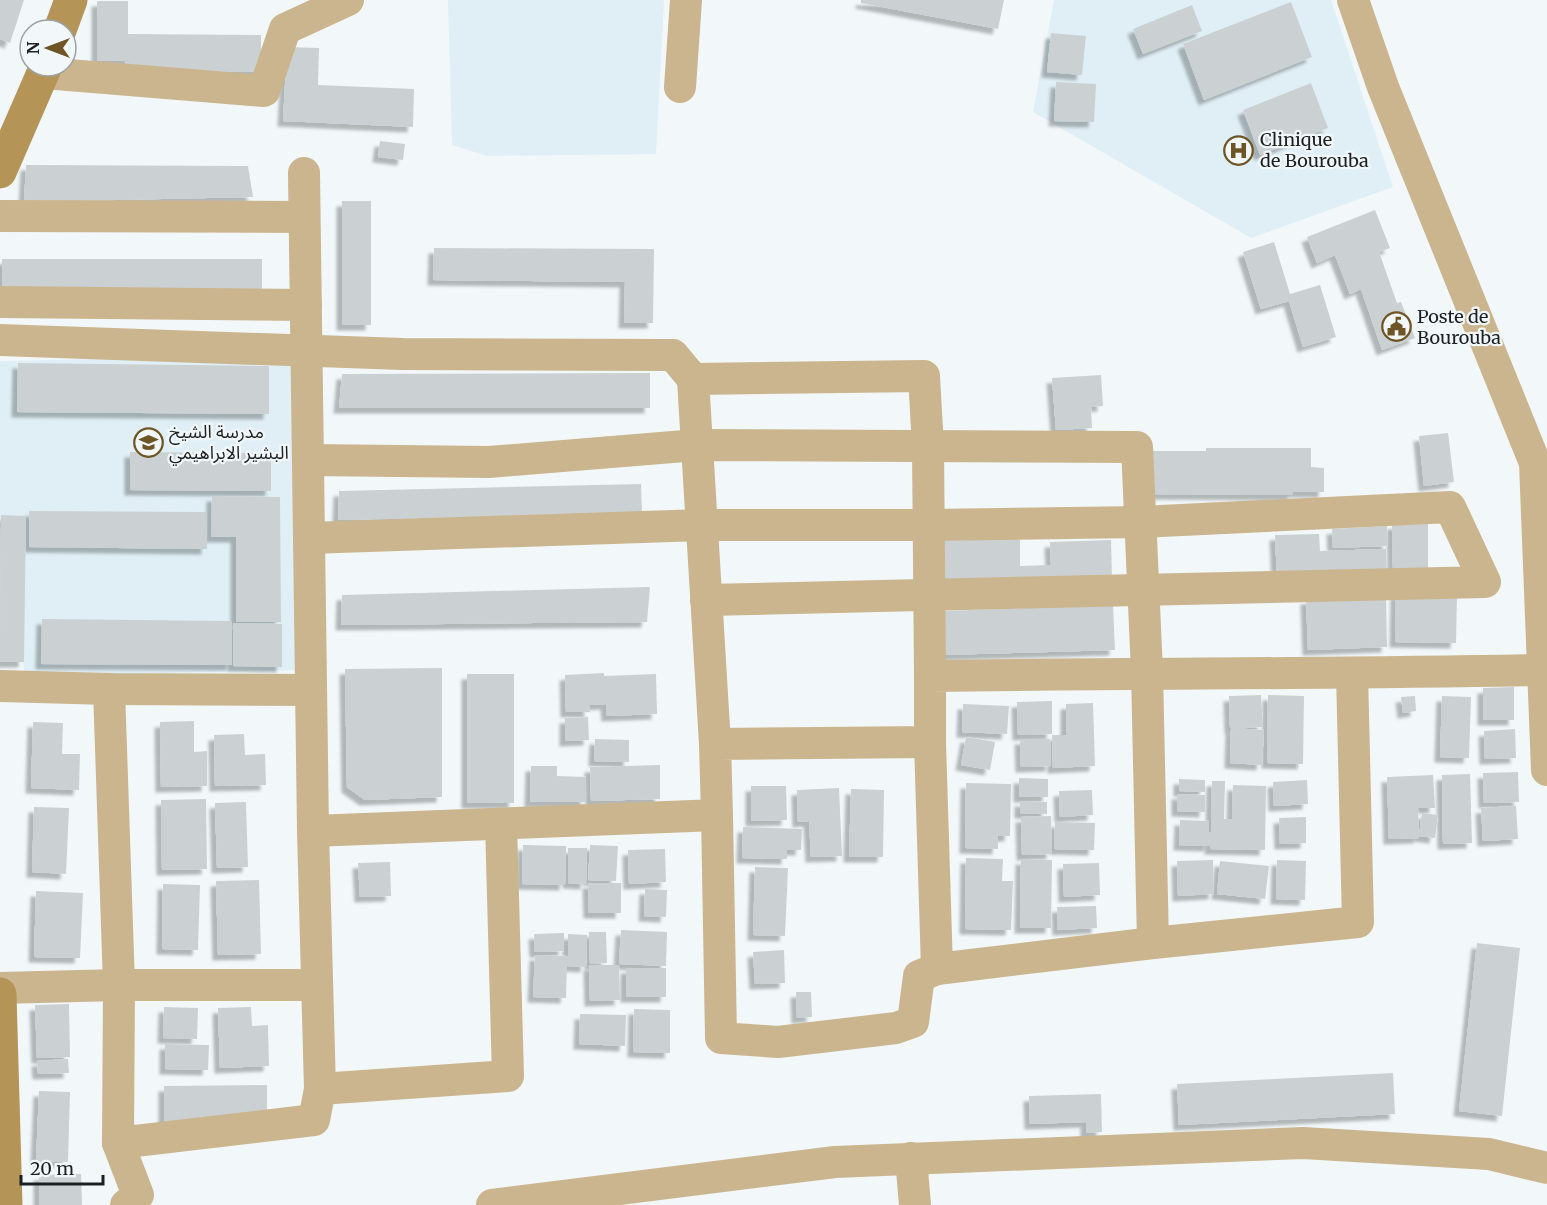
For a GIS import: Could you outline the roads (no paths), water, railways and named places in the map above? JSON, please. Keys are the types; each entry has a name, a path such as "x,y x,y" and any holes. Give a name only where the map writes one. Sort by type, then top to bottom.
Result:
{"street":[{"path":"65,18 72,0"},
{"path":"78,73 264,91 285,29 348,0"},
{"path":"680,87 686,0"},
{"path":"1353,0 1383,87 1541,464 1542,670 1547,771"},
{"path":"0,172 41,78"},
{"path":"118,1143 314,1120 320,1089 313,831 304,173"},
{"path":"0,216 304,217"},
{"path":"0,302 306,305"},
{"path":"0,340 403,354 673,355 693,380 715,744 721,1038 778,1042 896,1028 913,1022 919,976 937,969 1153,943 1358,922 1352,673"},
{"path":"693,380 924,376 928,447 930,742 937,969"},
{"path":"309,460 489,462 697,445 1137,447 1147,672 1153,943"},
{"path":"309,538 702,525 1140,522 1450,507 1485,582 706,600"},
{"path":"930,676 1147,672 1352,673 1542,670"},
{"path":"0,686 311,690"},
{"path":"109,689 119,985 118,1143 138,1195 126,1205"},
{"path":"715,744 930,742"},
{"path":"313,831 717,815"},
{"path":"320,1089 508,1076 501,824"},
{"path":"0,988 119,985 317,985"},
{"path":"0,994 6,1205"},
{"path":"492,1205 596,1198 835,1162 1303,1143 1490,1154 1547,1168"},
{"path":"911,1158 915,1205"}],"place":[{"name":"Clinique de Bourouba","path":"1239,150"},
{"name":"Poste de Bourouba","path":"1396,327"},
{"name":"مدرسة الشيخ البشير الابراهيمي","path":"148,442"}]}
